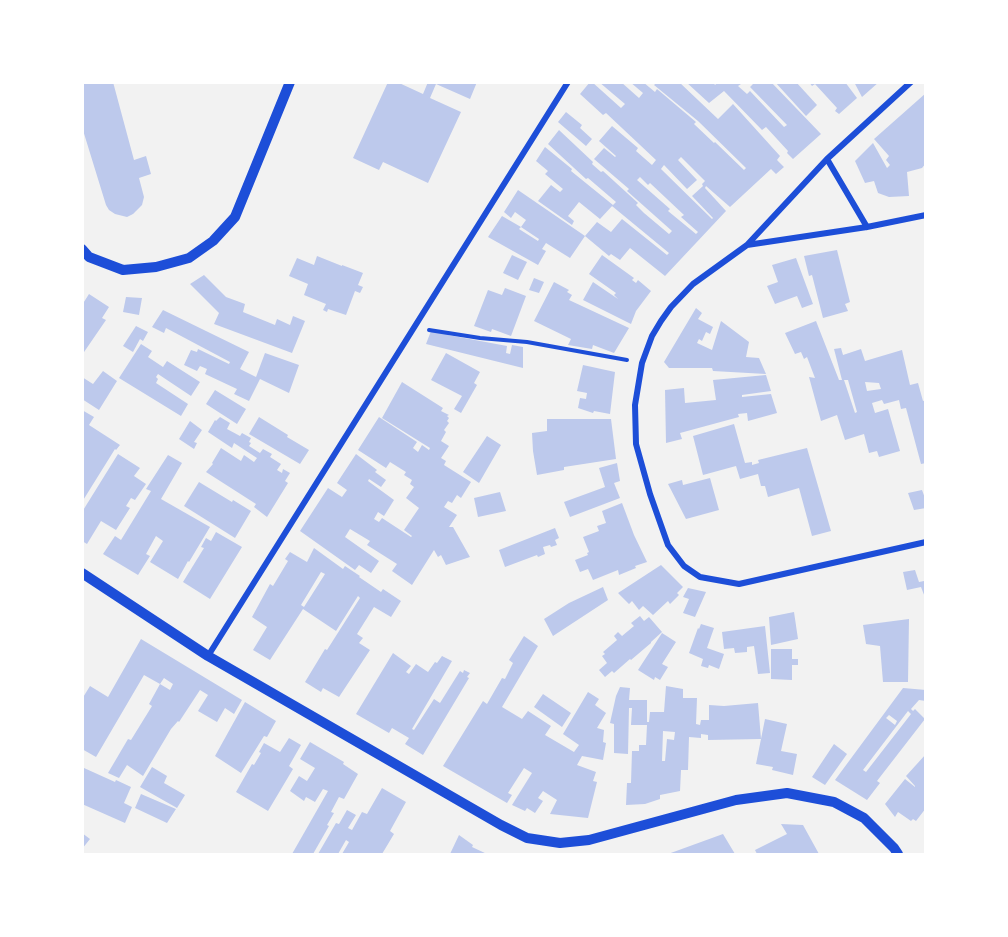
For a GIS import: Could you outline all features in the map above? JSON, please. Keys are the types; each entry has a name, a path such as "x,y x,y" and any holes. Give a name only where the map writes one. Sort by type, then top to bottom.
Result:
{"street":[{"path":"82,249 89,257 123,270 156,267 189,258 213,241 235,217 290,82"},
{"path":"208,656 568,82"},
{"path":"911,82 827,159 747,245 693,284 672,307 652,336 642,363 635,405 636,444 668,545 684,566 700,577 739,584 926,542"},
{"path":"827,159 867,227"},
{"path":"747,245 867,227 926,215"},
{"path":"82,573 208,656 490,819 527,838 560,843 589,840 736,800 787,793 834,802 864,818 898,855"}],"path":[{"path":"414,328 480,338 527,342 642,363"}],"building":[{"path":"82,82 113,82 134,160 146,156 151,174 139,178 144,197 142,205 127,217 115,214 106,205 82,127"},
{"path":"388,82 397,82 423,94 428,82 477,82 470,99 436,84 430,98 461,112 428,183 383,162 379,170 353,158"},
{"path":"592,82 621,108 625,104 599,82 621,82 639,98 643,93 630,82 643,82 655,92 657,89 696,122 694,124 744,170 746,168 698,121 654,85 657,82 679,82 718,119 733,104 780,156 777,160 784,167 776,174 771,169 730,207 706,186 705,188 726,211 665,276 630,248 620,260 611,254 609,256 585,236 597,222 611,232 622,219 667,255 669,253 612,206 616,202 588,178 586,179 548,144 559,130 593,162 592,164 601,172 603,171 638,203 636,205 644,213 669,234 672,231 594,159 604,148 616,156 599,141 612,126 638,148 636,151 652,165 656,160 606,113 603,115 580,94","holes":["681,157 705,181 692,196 712,219 661,169 664,165 687,189 697,180 678,160","640,177 648,185 650,183 684,215 681,217 698,232 696,234 668,211 670,209 637,180"]},
{"path":"686,82 713,82 715,85 718,82 744,82 738,86 747,94 750,91 784,127 787,125 750,87 753,84 751,82 771,82 821,134 793,159 766,127 762,130 724,91 709,103"},
{"path":"775,82 796,82 817,105 806,116"},
{"path":"809,82 845,82 857,98 839,114 835,111 837,108 815,84 812,86"},
{"path":"854,82 879,82 862,97"},
{"path":"926,93 926,163 922,168 907,172 909,196 889,197 878,193 874,181 865,183 855,161 873,143 887,168 890,165 886,160 889,156 874,139"},
{"path":"566,112 582,125 580,128 592,139 586,146 558,122"},
{"path":"545,147 613,205 600,219 579,202 568,216 574,221 572,225 538,201 551,185 560,192 563,189 545,174 548,171 536,161"},
{"path":"518,190 585,236 570,258 546,243 542,249 546,251 538,265 488,237 502,216 521,227 526,220 515,212 511,218 504,212","holes":["521,227 539,239 538,241 519,229"]},
{"path":"837,250 850,302 845,304 848,311 823,318 812,275 809,276 804,256"},
{"path":"512,255 527,262 518,280 503,273"},
{"path":"602,255 634,278 632,280 636,283 638,280 651,291 636,311 631,324 583,300 593,282 618,299 614,295 616,293 589,274"},
{"path":"317,256 363,273 358,285 363,287 360,293 355,291 346,315 328,309 327,312 323,310 326,304 304,295 308,284 289,276 297,258 314,265"},
{"path":"796,258 813,304 802,308 797,296 775,304 767,286 778,282 772,265"},
{"path":"204,275 226,297 245,304 243,312 275,325 277,319 290,325 293,316 305,321 292,353 214,324 219,313 190,284"},
{"path":"534,278 544,282 539,293 529,290"},
{"path":"554,282 569,290 567,292 572,295 569,300 629,328 614,353 593,345 592,349 568,345 571,339 534,321"},
{"path":"505,288 526,296 511,336 492,329 491,332 474,326 488,290 502,295"},
{"path":"89,294 109,307 102,318 106,320 82,355 82,305"},
{"path":"126,297 142,298 139,315 123,312"},
{"path":"696,308 702,313 698,319 713,327 710,334 706,332 702,341 699,339 697,343 712,350 721,321 749,342 746,357 759,358 766,374 713,371 712,368 669,368 664,362"},
{"path":"163,310 249,352 240,369 256,377 265,353 299,365 289,393 260,379 249,401 234,394 237,389 205,374 207,369 200,366 197,371 184,365 191,350 197,352 198,349 229,364 230,362 166,328 164,333 152,327"},
{"path":"816,321 839,380 842,380 834,349 841,348 843,355 861,349 865,361 902,350 910,385 918,383 923,401 926,400 926,463 921,464 906,408 901,409 899,400 884,404 882,400 872,403 875,413 888,409 900,451 879,457 877,451 869,453 864,434 845,440 837,415 821,421 809,377 815,378 807,357 804,359 801,352 795,354 785,333","holes":["844,380 848,380 857,412 855,413","865,382 879,383 881,389 867,391"]},
{"path":"136,326 148,332 143,341 140,339 133,352 123,346"},
{"path":"431,331 507,346 506,353 510,354 512,345 523,347 523,368 426,344"},
{"path":"141,344 152,351 148,357 163,367 167,361 200,382 191,396 158,374 156,377 158,379 156,383 188,404 181,416 119,378"},
{"path":"446,353 480,372 474,383 477,385 461,413 454,409 462,396 431,380"},
{"path":"583,365 615,372 610,414 594,411 593,413 578,408 580,398 586,399 587,393 577,391"},
{"path":"103,371 117,381 99,410 82,399 82,377 93,384"},
{"path":"766,375 771,391 742,395 742,397 771,394 777,413 748,421 747,413 738,414 739,417 680,433 682,439 666,443 665,390 684,388 685,403 716,400 713,380"},
{"path":"402,382 443,408 441,411 449,415 447,421 449,423 441,441 449,446 441,458 446,461 444,465 471,482 461,498 457,495 452,503 448,501 444,507 457,515 449,527 453,527 470,557 446,565 441,555 438,557 434,550 412,585 392,571 397,564 367,545 370,541 350,529 345,537 379,561 371,573 359,565 355,570 300,531 328,488 342,497 347,490 337,483 356,454 386,480 381,487 369,479 368,481 394,500 384,516 378,512 374,519 379,522 382,518 412,536 404,530 419,508 406,498 414,487 410,484 412,480 404,475 406,472 390,462 386,468 358,450 379,417 417,442 413,448 418,452 422,445 429,450 430,448 382,418"},
{"path":"215,390 246,409 237,424 206,404"},
{"path":"82,410 94,417 89,425 120,445 115,449 82,502"},
{"path":"220,417 230,423 227,429 240,436 242,433 251,438 249,446 260,453 263,449 272,454 270,457 281,464 277,470 282,473 283,469 290,473 285,481 288,483 267,517 254,507 256,504 206,472 221,448 241,461 244,455 254,462 257,458 234,443 232,448 208,432 215,420"},
{"path":"259,417 309,450 300,464 249,434"},
{"path":"547,419 611,419 616,459 564,467 564,470 537,475 532,433 547,431"},
{"path":"190,421 202,430 194,442 197,443 194,449 179,439"},
{"path":"734,424 745,463 752,462 752,465 759,463 758,460 807,448 831,531 812,536 799,488 768,497 765,486 761,486 758,474 740,479 736,466 703,475 693,436"},
{"path":"487,436 501,445 479,483 463,472"},
{"path":"118,454 140,468 134,476 146,484 135,500 131,498 126,506 130,508 116,530 101,521 87,544 82,541 82,512"},
{"path":"168,455 182,463 161,499 210,527 178,579 150,562 163,541 156,536 146,554 150,556 138,575 103,554 115,536 121,540 151,491 146,489"},
{"path":"617,463 620,481 614,483 620,498 570,517 564,502 605,487 599,468"},
{"path":"710,478 719,510 686,519 668,484 682,480 683,485"},
{"path":"199,482 251,511 235,538 184,506"},
{"path":"922,490 926,508 914,510 908,493"},
{"path":"500,492 506,511 478,517 474,498"},
{"path":"622,503 647,562 619,575 618,570 593,580 588,569 580,572 575,560 588,555 583,537 599,531 597,526 606,523 602,511"},
{"path":"555,528 559,538 555,540 557,545 543,547 545,554 538,557 537,555 505,567 499,550"},
{"path":"216,532 242,547 210,599 183,582 204,548 201,547 206,538 211,541"},
{"path":"314,548 343,569 345,566 381,592 383,589 401,601 391,617 374,607 357,634 363,638 359,643 370,650 339,697 323,688 321,692 305,682 360,598 358,596 336,631 303,609 270,660 253,650 267,627 252,617 270,584 273,586 288,561 285,559 290,552 307,562","holes":["321,572 325,574 304,607 301,605"]},
{"path":"661,565 683,587 670,604 668,601 653,615 643,606 639,610 632,601 629,604 618,593"},
{"path":"915,570 919,582 926,582 926,600 921,587 907,590 903,572"},
{"path":"603,587 608,600 553,636 544,619 569,603"},
{"path":"688,588 706,592 695,617 683,613 689,599 683,597"},
{"path":"794,612 798,639 771,645 769,617"},
{"path":"640,616 644,621 649,617 662,632 631,660 605,677 599,670 607,663 602,656 605,654 603,652 617,640 614,636 618,632 622,636 634,626 631,623"},
{"path":"909,619 908,682 883,682 880,646 866,644 863,625"},
{"path":"701,624 714,628 707,648 724,654 719,669 709,665 708,668 701,666 703,659 689,653"},
{"path":"765,626 770,673 758,674 754,646 747,647 747,652 735,653 734,648 724,649 722,632"},
{"path":"662,633 676,642 662,664 668,667 660,680 655,677 654,680 638,670"},
{"path":"524,636 538,646 502,707 522,719 528,711 551,726 545,735 574,752 579,745 563,734 588,692 599,699 595,705 606,713 597,728 604,730 603,742 606,743 603,760 582,756 577,765 596,772 593,781 597,782 588,818 550,814 557,800 543,791 538,798 543,801 535,813 527,808 525,811 512,805 532,773 524,768 508,793 512,795 507,803 443,766 483,701 487,704 502,678 505,679 513,663 509,660"},
{"path":"141,639 242,700 234,714 225,708 217,722 198,711 208,695 200,690 179,722 171,729 143,776 127,765 119,778 108,773 128,739 131,740 152,706 149,704 160,684 144,675 96,757 82,749 82,699 90,686 108,697","holes":["164,678 173,684 170,690 160,684"]},
{"path":"771,649 792,649 792,659 798,659 798,665 792,665 792,680 771,679"},
{"path":"393,653 411,666 406,672 409,674 416,664 428,672 442,656 452,661 412,729 414,730 434,699 440,703 460,671 470,673 423,755 405,744 409,738 392,728 389,733 356,714"},
{"path":"666,686 683,689 683,698 697,698 696,724 700,725 701,720 709,720 709,705 758,703 761,739 708,740 708,735 701,734 701,738 689,737 688,770 681,770 680,791 660,795 660,799 645,804 626,805 627,783 631,783 632,751 639,751 639,745 646,745 647,725 631,725 632,708 629,708 628,754 614,753 614,724 610,723 620,687 630,688 629,700 647,700 647,722 649,722 650,712 664,712","holes":["663,731 675,732 674,740 667,739 665,761 662,761"]},
{"path":"903,688 926,690 926,701 919,700 911,709 913,711 915,709 925,719 877,781 880,783 867,800 835,780","holes":["908,711 911,714 866,772 863,770","889,715 897,721 895,725 886,718"]},
{"path":"543,694 571,713 562,727 534,707"},
{"path":"245,702 276,721 241,773 215,756"},
{"path":"765,719 787,724 781,751 797,754 793,775 772,770 773,767 756,764"},
{"path":"289,738 301,745 289,766 293,769 268,811 236,792 261,753 259,752 264,743 280,752"},
{"path":"310,742 344,762 343,764 358,774 344,799 339,797 331,812 334,813 327,825 329,826 313,854 292,854 328,791 323,789 315,802 306,797 304,801 290,791 299,776 307,781 315,768 300,759"},
{"path":"834,744 847,754 825,785 812,777"},
{"path":"926,754 926,808 916,821 913,819 911,821 898,812 895,817 885,804 905,779 915,787 906,776"},
{"path":"152,767 167,776 164,783 185,795 177,808 140,787"},
{"path":"84,768 131,787 124,803 132,807 125,823 82,804 82,770"},
{"path":"382,788 406,802 390,831 394,834 382,854 342,854 349,842 346,840 338,854 318,854 336,823 339,824 347,810 356,815 348,828 352,830 362,812 367,814"},
{"path":"141,794 176,809 167,823 135,808"},
{"path":"781,824 803,825 819,854 757,854 755,850 787,834"},
{"path":"82,833 90,839 82,849"},
{"path":"723,834 735,854 668,854"},
{"path":"459,835 473,845 472,847 487,854 450,854"}]}
